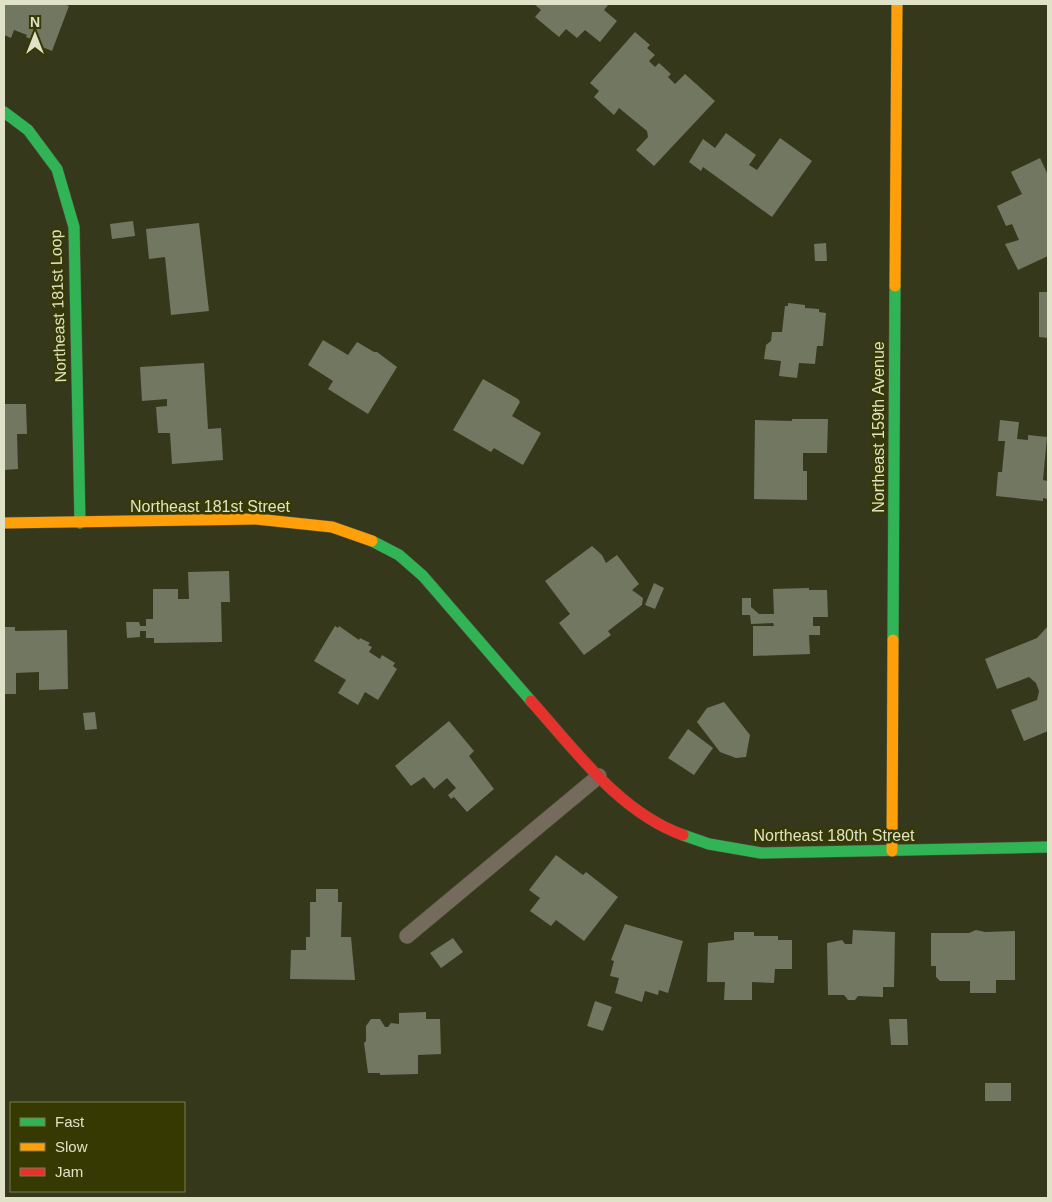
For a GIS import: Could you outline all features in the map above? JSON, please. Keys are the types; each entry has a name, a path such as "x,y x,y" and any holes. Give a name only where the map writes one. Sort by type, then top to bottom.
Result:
{"street":[{"name":"Northeast 159th Avenue","path":"892,851 897,4"},
{"name":"Northeast 181st Loop","path":"4,112 28,130 57,169 74,227 80,523"},
{"name":"Northeast 181st Street","path":"4,523 256,519 332,527 364,537 399,555 423,576 507,675"},
{"name":"Northeast 180th Street","path":"507,675 616,794 646,816 678,833 709,844 761,853 1048,847"}],"lane":[{"path":"407,936 599,776"}],"building":[{"path":"4,4 63,4 69,6 52,51 35,44 36,41 26,37 27,35 14,30 11,38 4,35"},
{"path":"534,4 609,4 604,10 617,21 600,42 585,30 577,38 566,29 559,37 535,17 541,10"},
{"path":"635,32 650,45 647,48 655,55 649,61 655,67 659,63 671,74 668,77 675,84 685,74 715,101 654,166 636,150 648,137 647,131 619,108 614,115 594,97 599,91 590,83"},
{"path":"726,133 756,155 749,165 757,170 780,138 812,161 772,217 703,167 701,171 689,162 703,139 715,148"},
{"path":"1040,158 1048,175 1048,256 1018,270 1005,244 1019,240 1012,224 1006,226 997,206 1022,194 1011,172"},
{"path":"133,221 135,236 112,239 110,224"},
{"path":"199,223 209,311 171,315 165,257 149,259 146,229"},
{"path":"826,243 827,261 815,261 814,244"},
{"path":"1039,292 1048,292 1048,338 1039,337"},
{"path":"788,303 805,305 805,308 819,309 819,312 826,313 823,346 817,346 815,364 799,363 797,378 779,376 781,361 764,359 766,345 771,341 772,332 782,332 785,306 788,306"},
{"path":"323,340 348,355 357,342 377,352 397,367 368,414 328,389 333,381 308,365"},
{"path":"204,363 208,429 221,428 223,460 172,464 170,433 158,433 156,407 167,406 167,399 142,401 140,367"},
{"path":"483,379 518,399 520,402 512,416 541,433 523,465 494,448 491,452 453,430"},
{"path":"4,404 26,404 27,434 17,434 18,469 4,470"},
{"path":"792,419 828,419 827,453 803,453 803,471 807,471 807,500 754,499 755,420 792,421"},
{"path":"1000,420 1019,422 1017,439 1028,440 1028,435 1047,437 1043,480 1048,481 1048,499 1043,498 1043,501 996,496 998,472 1002,472 1005,441 998,441"},
{"path":"592,546 602,555 606,563 617,555 639,584 632,590 643,598 642,605 608,631 611,635 584,655 559,623 570,614 545,581"},
{"path":"229,571 230,602 221,602 222,642 154,643 154,638 146,638 146,631 140,631 140,637 127,638 126,622 139,622 140,626 146,626 146,619 153,619 153,589 178,589 178,599 189,599 188,572"},
{"path":"654,583 664,588 655,609 645,605"},
{"path":"809,588 809,590 827,590 828,617 813,617 813,626 820,626 820,635 809,635 810,654 753,656 753,626 774,626 773,623 751,624 750,615 742,615 742,598 751,598 751,607 759,614 774,614 773,589"},
{"path":"335,626 338,628 339,626 359,640 360,638 370,643 368,645 372,647 369,652 380,659 382,655 395,663 393,666 397,669 378,700 365,692 358,705 338,693 346,680 314,661"},
{"path":"1048,626 1048,731 1024,741 1011,710 1037,700 1039,691 1036,683 1029,677 997,689 985,659 1037,638"},
{"path":"4,627 15,627 15,631 67,630 68,689 39,690 39,672 16,673 16,694 4,694"},
{"path":"724,702 750,735 746,757 736,758 720,752 697,722 707,708"},
{"path":"95,712 97,729 85,730 83,713"},
{"path":"449,721 474,751 469,756 494,789 467,812 454,797 451,799 448,795 456,788 447,778 434,789 424,777 411,786 395,766"},
{"path":"688,729 713,748 694,775 668,758"},
{"path":"556,855 583,875 586,872 618,897 584,941 556,920 551,926 530,911 540,898 529,890"},
{"path":"316,889 338,889 338,902 342,902 341,937 351,937 355,980 290,979 291,950 306,950 306,937 310,937 310,902 316,902"},
{"path":"625,924 683,941 668,993 659,990 658,995 645,991 642,1002 615,993 619,978 610,976 614,961 611,960"},
{"path":"853,930 895,932 894,987 883,987 883,997 858,996 855,1000 848,1000 844,995 828,995 827,943 842,940 845,944 852,944"},
{"path":"976,930 985,932 1015,931 1015,980 996,980 996,993 970,993 970,981 940,981 936,977 936,966 931,966 931,933 969,933"},
{"path":"734,932 754,932 754,936 778,936 778,940 792,940 792,969 775,969 774,983 752,982 752,1000 724,1000 725,982 707,982 708,943 734,940"},
{"path":"453,938 463,952 441,968 430,953"},
{"path":"595,1001 612,1007 603,1031 587,1026"},
{"path":"426,1012 426,1019 440,1019 441,1054 418,1055 418,1074 380,1075 380,1073 368,1073 364,1043 366,1041 366,1026 371,1019 380,1019 385,1027 388,1027 391,1023 399,1024 399,1013"},
{"path":"889,1019 907,1019 908,1045 891,1045"},
{"path":"985,1083 1011,1083 1011,1101 985,1101"}],"traffic: fast":[{"path":"4,112 28,130 57,169 74,227 80,523"},
{"path":"893,640 895,286"},
{"path":"372,541 399,555 423,576 531,701"},
{"path":"683,835 709,844 761,853 1048,847"}],"traffic: slow":[{"path":"895,286 897,4"},
{"path":"4,523 256,519 332,527 372,541"},
{"path":"892,851 893,640"}],"traffic: jam":[{"path":"531,701 582,759 618,795 660,825 683,835"}]}
